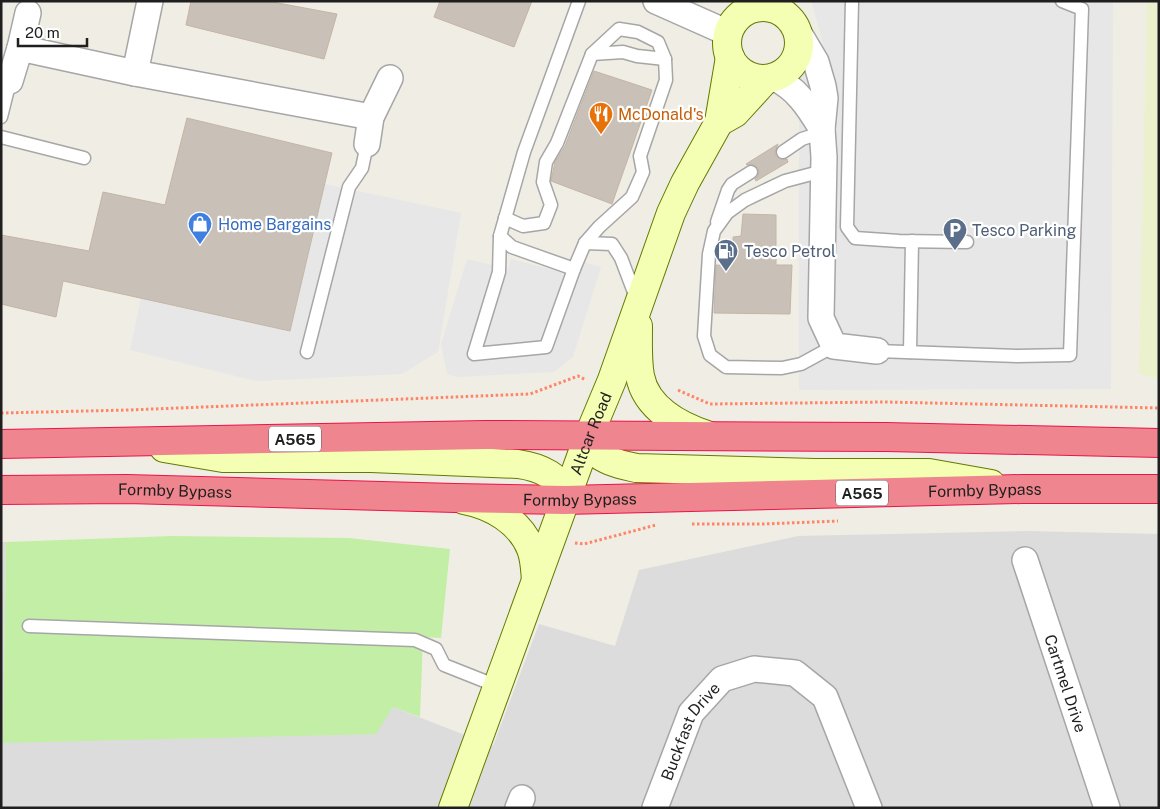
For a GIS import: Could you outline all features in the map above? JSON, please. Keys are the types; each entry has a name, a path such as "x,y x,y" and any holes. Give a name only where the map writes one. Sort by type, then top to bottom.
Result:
{"highway":[{"name":"A565","path":"1,444 475,435 886,437 1159,443"},
{"name":"Formby Bypass","path":"1,490 126,489 565,500 1022,489 1159,489"}],"main road":[{"path":"763,6 774,8 792,17 800,42 793,64 784,73 770,79 754,78 744,74 736,67 737,26 752,8 763,6"},
{"name":"Altcar Road","path":"453,808 672,214 682,191 719,122 737,26"},
{"name":"Altcar Road","path":"719,122 735,114 770,79"},
{"path":"638,306 639,370 646,392 655,406 669,418 687,428 707,435"},
{"path":"589,435 592,448 603,457 636,468 815,473 929,473 1022,489"},
{"path":"128,442 223,458 371,458 518,464 531,466 555,479 561,486 565,500"},
{"path":"455,498 491,509 517,527 528,542 531,550 536,580"}],"street":[{"path":"135,73 150,1"},
{"path":"656,1 737,26"},
{"path":"10,81 28,13"},
{"path":"792,17 816,62 825,98 822,131 821,318 834,346 877,350"},
{"path":"20,48 135,73 371,117"},
{"path":"367,144 371,117 390,78"},
{"path":"770,79 788,85 800,96 822,131"},
{"name":"Cartmel Drive","path":"1025,560 1107,808"},
{"name":"Buckfast Drive","path":"654,808 691,713 722,679 754,669 795,673 825,697 869,808"}],"lane":[{"path":"499,272 500,236 524,152 579,1"},
{"path":"852,1 847,227 855,238 912,242 968,242"},
{"path":"877,350 1017,356 1070,355 1082,9 1062,1"},
{"path":"505,218 523,226 544,224 551,206 543,182 546,162 557,143 592,54 619,30 638,32 658,42 665,59 666,80 640,156 643,172 632,197 599,227 585,243 546,347 474,354 499,272 512,247"},
{"path":"592,54 623,52 637,56 665,59"},
{"path":"1,117 10,81"},
{"path":"783,152 802,138 822,131"},
{"path":"1,137 84,158"},
{"path":"307,352 350,187 362,168 367,144"},
{"path":"714,231 727,214 745,200 786,181 823,171"},
{"path":"751,172 732,184 728,190 714,231 709,254 704,336 710,355 726,367 782,368 801,364 834,346"},
{"path":"500,236 512,247 574,269"},
{"path":"910,352 912,242"},
{"path":"585,243 612,244 621,258 638,306"},
{"path":"29,626 414,640 436,649 444,665 497,686"}],"path":[{"path":"1,413 128,410 530,394 578,376 587,381"},
{"path":"677,390 710,404 884,402 1159,408"}],"shaded area":[{"name":"Tesco Parking","path":"811,1 1113,1 1111,389 799,390 799,114 786,90 823,44"},
{"path":"325,184 461,213 438,352 402,374 256,381 130,350 141,298 290,331"},
{"path":"558,255 601,267 573,357 554,372 457,377 447,374 441,344 467,259 508,269 511,259 554,270"},
{"path":"1027,531 1159,534 1159,808 1,808 1,542 6,542 3,743 393,707 493,746 539,624 615,646 639,570 798,536"}],"green space":[{"path":"1147,1 1159,1 1159,380 1139,373"},
{"path":"172,536 349,538 450,549 441,638 423,637 420,717 393,707 376,734 3,743 6,542"}],"building":[{"path":"191,1 267,1 337,14 324,59 186,25"},
{"path":"440,1 532,1 514,47 434,17"},
{"name":"McDonald's","path":"594,71 652,90 612,204 551,181 555,162 565,146"},
{"name":"Home Bargains","path":"187,118 332,153 290,331 63,281 56,317 1,304 1,235 89,251 103,192 165,205"},
{"path":"778,144 775,152 776,156 780,159 787,159 788,162 756,181 755,179 759,172 758,168 754,165 746,164"},
{"path":"743,214 776,215 776,265 792,265 790,314 714,313 716,265 733,266 733,237 741,236"}],"place":[{"name":"McDonald's","path":"601,135"},
{"name":"Home Bargains","path":"200,245"},
{"name":"Tesco Parking","path":"955,251"},
{"name":"Tesco Petrol","path":"726,272"}]}
